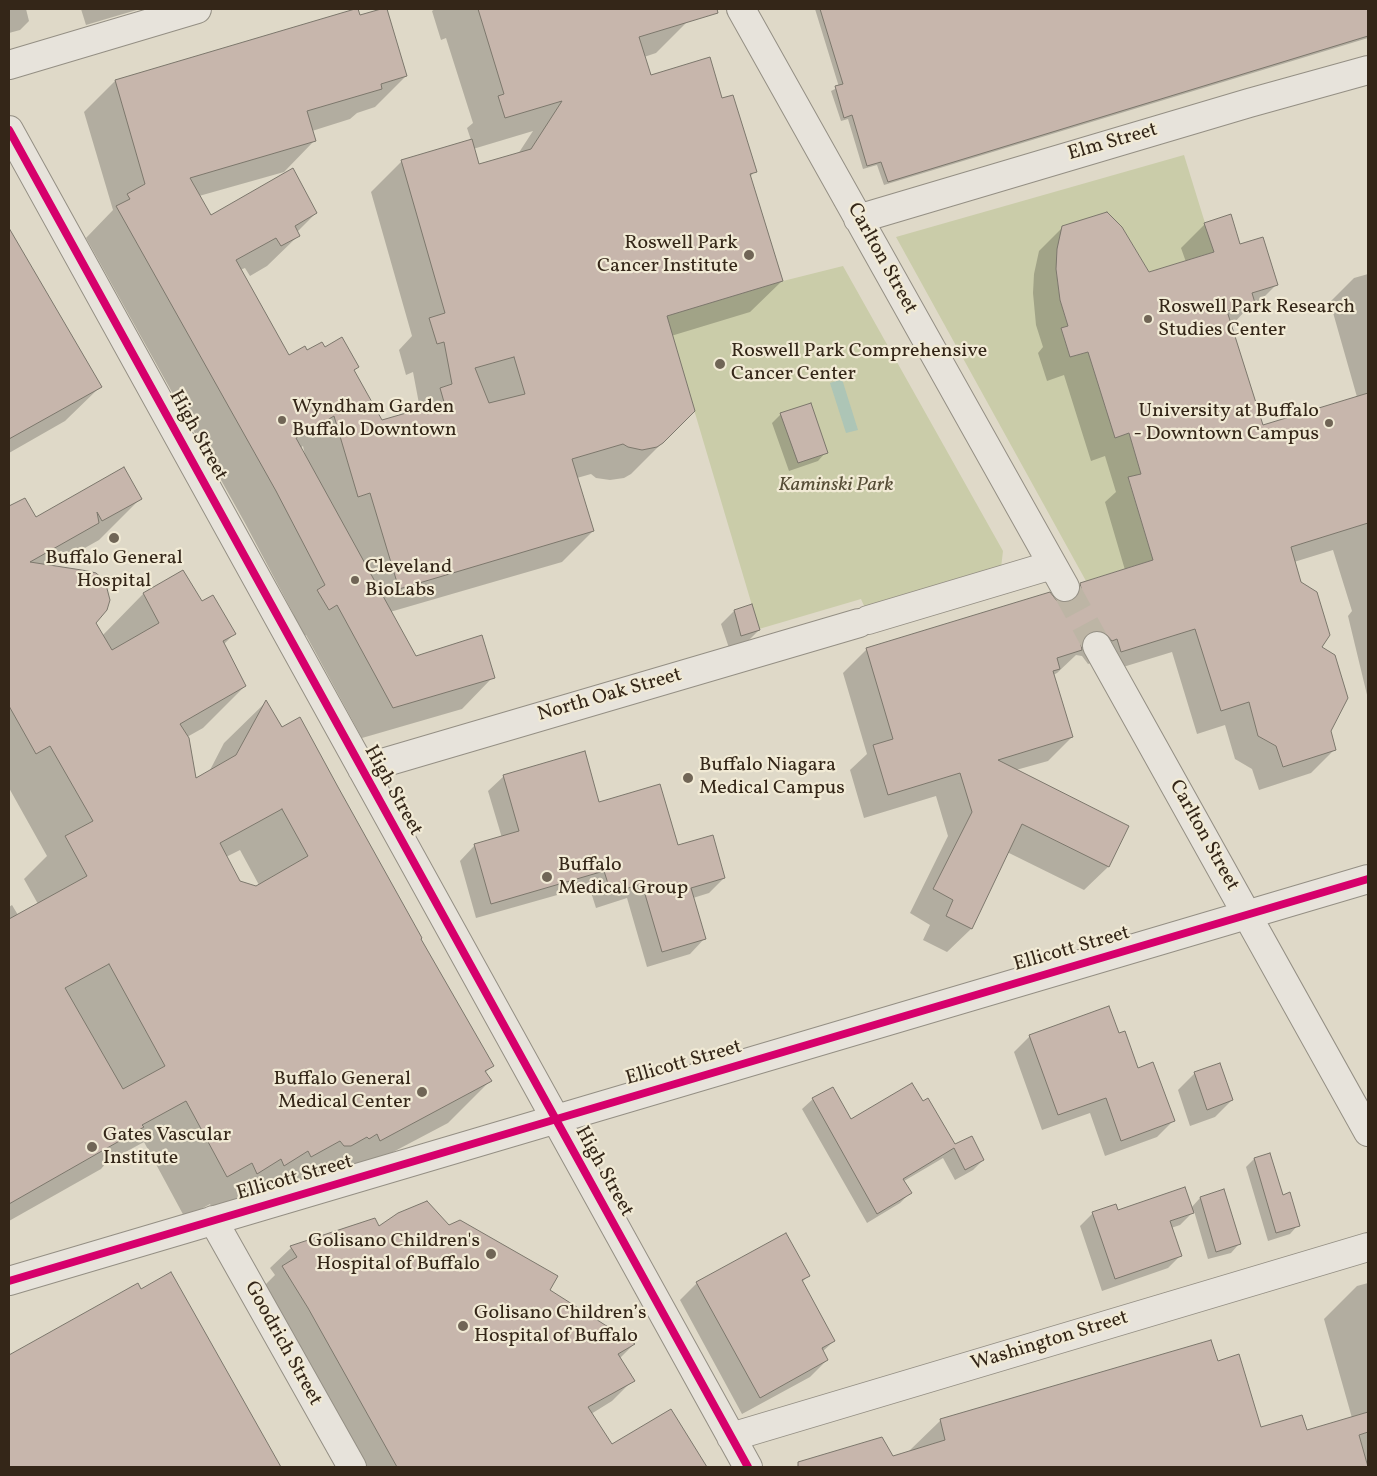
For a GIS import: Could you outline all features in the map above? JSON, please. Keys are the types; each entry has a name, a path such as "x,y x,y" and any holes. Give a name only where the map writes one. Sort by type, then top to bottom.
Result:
{"street":[{"path":"9,65 197,9"},
{"name":"Carlton Street","path":"741,9 1058,576"},
{"name":"Elm Street","path":"858,218 1368,70"},
{"name":"High Street","path":"9,130 748,1467"},
{"name":"North Oak Street","path":"362,770 863,621 1058,576"},
{"name":"Carlton Street","path":"1096,646 1368,1132"},
{"name":"Ellicott Street","path":"9,1281 1368,879"},
{"name":"Goodrich Street","path":"213,1220 352,1467"},
{"name":"Washington Street","path":"731,1437 1368,1247"}],"green space":[{"path":"1184,155 1214,252 1149,272 1122,227 1106,213 1056,269 1060,300 1068,326 1061,328 1070,357 1088,352 1115,437 1129,433 1141,474 1128,478 1153,560 1086,581 896,237"},
{"name":"Kaminski Park","path":"843,266 1003,551 1001,568 865,608 861,599 759,629 676,349 656,319 783,281"}],"shaded area":[{"path":"842,379 858,430 846,433 830,383"}],"building":[{"path":"355,9 358,9 360,15 387,9 407,76 381,84 382,89 307,111 316,141 190,178 211,215 293,168 317,213 295,226 300,236 281,246 276,238 236,260 289,355 305,346 307,350 322,342 325,347 342,337 359,367 354,370 382,420 444,402 440,388 452,384 444,342 437,344 429,318 445,313 401,160 472,139 479,164 531,149 562,101 505,118 498,96 504,94 478,9 717,9 718,13 639,37 651,75 710,57 722,98 733,95 757,172 750,174 783,281 667,316 695,411 657,447 642,450 623,444 572,459 594,531 399,589 370,493 358,497 334,416 296,438 416,656 482,635 495,678 393,708 337,605 329,610 317,590 325,585 276,491 116,206 130,199 127,194 145,184 115,80","holes":["514,357 525,394 489,403 475,368"]},
{"path":"820,9 1368,9 1368,36 888,182 881,162 867,166 852,115 844,118 835,86 843,84"},
{"path":"1107,212 1122,227 1149,272 1214,252 1204,223 1231,214 1240,244 1263,237 1278,285 1252,293 1255,303 1227,311 1263,425 1368,393 1368,523 1291,547 1301,582 1317,592 1330,635 1322,647 1335,655 1348,698 1331,731 1336,750 1283,767 1276,746 1258,736 1249,702 1221,711 1195,629 1121,652 1117,639 1112,641 1105,633 1098,630 1089,633 1083,638 1082,650 1057,658 1060,669 1053,671 1073,737 998,760 1129,826 1109,867 1022,824 972,929 946,916 953,900 933,889 972,812 960,773 888,795 873,745 893,739 866,648 1050,592 1057,601 1065,603 1072,601 1079,595 1080,583 1153,560 1128,477 1141,474 1129,433 1115,438 1088,352 1070,357 1061,328 1068,326 1060,300 1056,269 1057,249 1062,226"},
{"path":"9,228 102,387 9,439"},
{"path":"811,403 828,453 798,463 780,413"},
{"name":"Buffalo General Medical Center","path":"124,467 142,499 102,521 97,512 99,523 30,562 96,573 105,581 110,600 107,610 96,623 112,650 159,623 143,593 183,570 202,601 213,595 236,634 223,641 246,686 180,724 189,738 196,778 236,755 266,700 282,727 300,717 421,939 494,1066 485,1071 492,1081 380,1141 377,1134 351,1146 344,1146 340,1141 311,1157 308,1151 284,1166 281,1159 257,1174 252,1163 227,1177 186,1101 9,1204 9,919 87,876 65,836 93,821 50,746 36,754 9,706 9,506 25,498 36,517","holes":["282,809 308,856 256,886 240,881 220,843","109,964 165,1066 123,1089 65,988"]},
{"path":"752,604 760,630 741,636 734,610"},
{"path":"585,751 599,802 660,784 678,845 713,835 725,878 691,888 706,939 662,952 642,884 611,893 604,871 491,904 474,844 519,831 503,775"},
{"path":"1109,1006 1119,1033 1125,1031 1138,1068 1153,1062 1175,1121 1121,1141 1106,1098 1058,1115 1029,1035"},
{"path":"1220,1063 1233,1100 1207,1110 1194,1072"},
{"path":"912,1083 923,1101 928,1098 955,1144 972,1136 984,1160 965,1170 954,1148 903,1179 912,1193 877,1214 812,1098 833,1087 851,1119"},
{"path":"1270,1153 1283,1195 1290,1192 1300,1226 1276,1233 1254,1158"},
{"path":"1185,1187 1194,1213 1170,1221 1182,1256 1115,1279 1092,1212 1116,1204 1118,1210"},
{"path":"1224,1189 1241,1244 1216,1252 1200,1197"},
{"name":"Golisano Children’s Hospital of Buffalo","path":"427,1201 449,1225 460,1220 558,1276 550,1290 635,1344 618,1354 635,1381 588,1407 612,1444 671,1409 707,1467 397,1467 308,1308 282,1266 297,1257 290,1246 375,1218 379,1226 398,1213"},
{"path":"786,1233 810,1276 802,1280 835,1341 822,1348 828,1360 760,1398 696,1282"},
{"path":"171,1272 281,1467 9,1467 9,1355 138,1283 141,1289"},
{"path":"1211,1340 1218,1361 1239,1354 1261,1427 1302,1415 1307,1430 1368,1412 1368,1432 1359,1435 1368,1467 798,1467 798,1462 882,1437 893,1456 945,1440 940,1419"}],"tunnel":[{"path":"1065,587 1097,646"}],"cycle path":[{"path":"9,130 748,1467"},
{"path":"9,1281 1368,879"}],"place":[{"name":"Roswell Park Cancer Institute","path":"749,255"},
{"name":"Roswell Park Research Studies Center","path":"1148,319"},
{"name":"Roswell Park Comprehensive Cancer Center","path":"720,364"},
{"name":"Wyndham Garden Buffalo Downtown","path":"282,420"},
{"name":"University at Buffalo - Downtown Campus","path":"1329,423"},
{"name":"Buffalo General Hospital","path":"114,538"},
{"name":"Cleveland BioLabs","path":"355,580"},
{"name":"Buffalo Niagara Medical Campus","path":"688,778"},
{"name":"Buffalo Medical Group","path":"547,877"},
{"name":"Buffalo General Medical Center","path":"422,1092"},
{"name":"Gates Vascular Institute","path":"92,1147"},
{"name":"Golisano Children's Hospital of Buffalo","path":"491,1254"},
{"name":"Golisano Children’s Hospital of Buffalo","path":"463,1326"}]}
